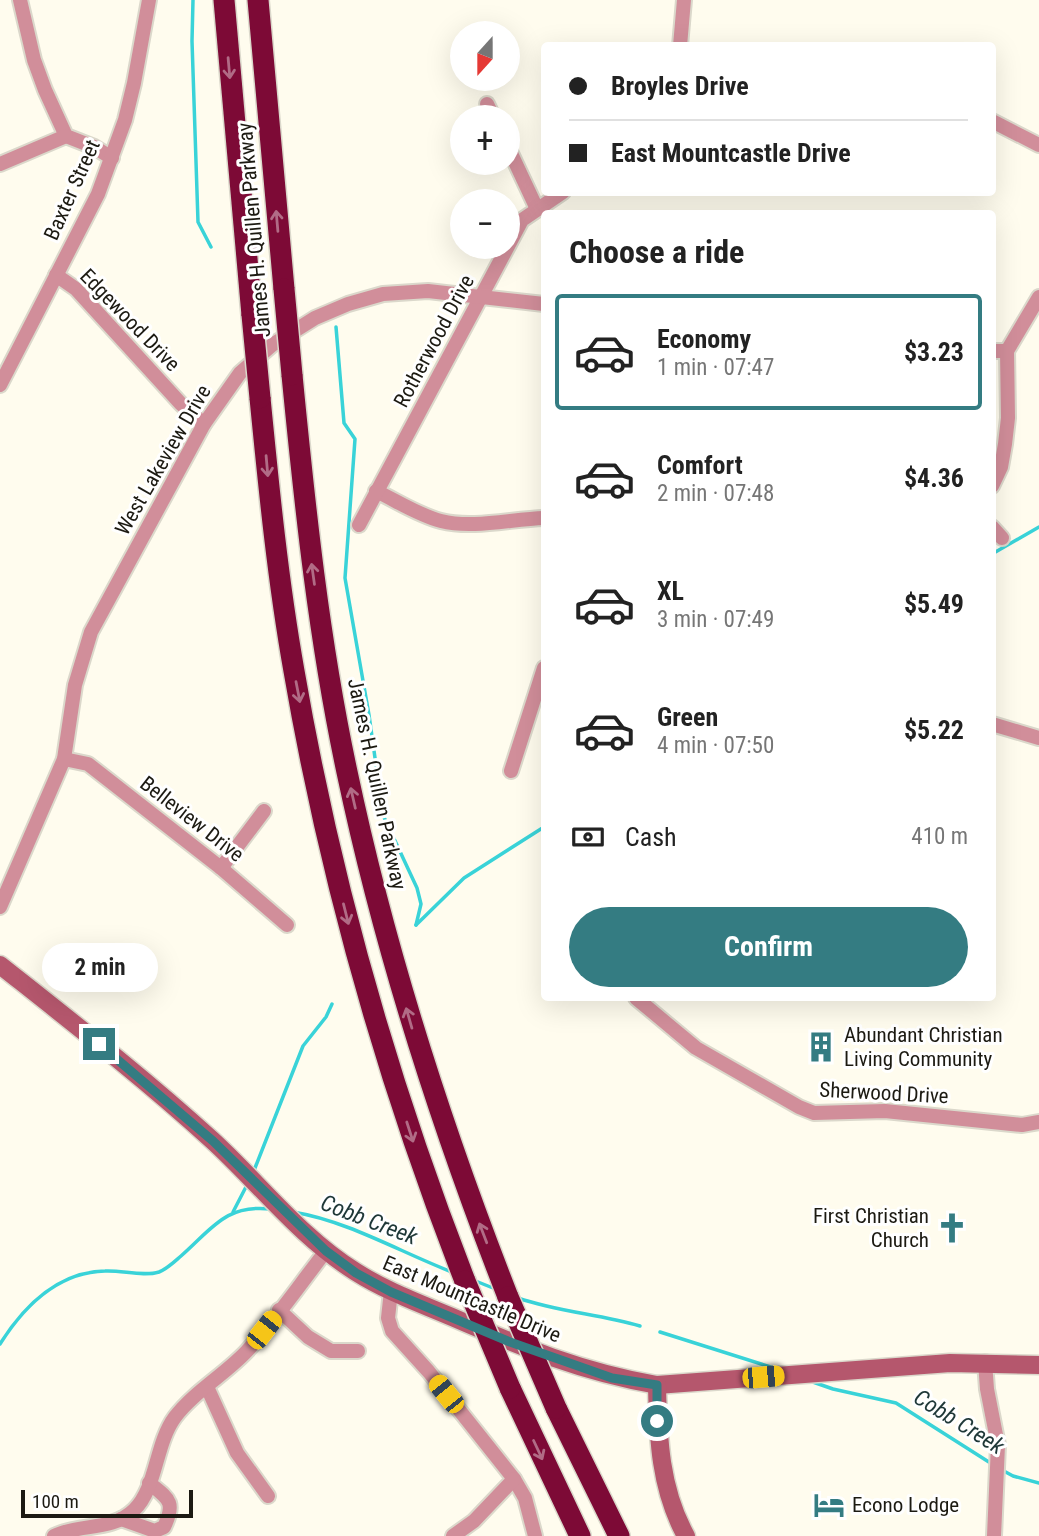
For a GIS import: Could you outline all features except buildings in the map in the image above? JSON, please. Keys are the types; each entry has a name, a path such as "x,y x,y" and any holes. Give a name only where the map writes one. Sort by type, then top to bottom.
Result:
{"highway":[{"name":"James H. Quillen Parkway","path":"224,0 278,566 313,773 332,861 357,960 412,1139 465,1281 510,1388 580,1536"},
{"name":"James H. Quillen Parkway","path":"258,0 314,584 342,747 364,847 417,1044 471,1203 556,1408 619,1536"}],"street":[{"path":"20,0 34,60 66,136 94,147 112,158"},
{"name":"Baxter Street","path":"0,385 98,194 112,158 134,83 149,0"},
{"path":"680,42 684,0"},
{"path":"996,123 1039,145"},
{"path":"0,164 66,136"},
{"path":"520,173 537,209"},
{"name":"Rotherwood Drive","path":"359,525 522,220 557,196"},
{"name":"Edgewood Drive","path":"56,275 76,289 181,404 204,424"},
{"name":"West Lakeview Drive","path":"0,907 64,759 75,685 91,632 204,424 240,373 272,345 315,318 348,304 383,294 428,291 541,304"},
{"path":"996,478 1001,467 1008,418 1000,351 1039,297"},
{"path":"376,491 443,522 541,518"},
{"path":"996,531 1002,538"},
{"path":"511,771 541,677"},
{"path":"996,725 1039,738"},
{"name":"Belleview Drive","path":"64,759 88,764 221,868 287,925"},
{"path":"221,868 264,811"},
{"name":"East Mountcastle Drive","path":"0,965 216,1143 326,1251 356,1273 391,1292 510,1342 612,1378 657,1385 898,1366 985,1362 1039,1365"},
{"name":"Sherwood Drive","path":"640,1001 696,1048 814,1113 885,1111 1022,1125 1039,1122"},
{"path":"54,1536 62,1532 107,1525 133,1511 142,1501 166,1430 177,1415 248,1349 326,1251"},
{"path":"391,1292 388,1318 392,1331 514,1479 525,1498 535,1536"},
{"path":"279,1310 331,1351 358,1351"},
{"path":"985,1362 986,1389 998,1445 995,1536"},
{"path":"657,1385 661,1465 674,1514 686,1536"},
{"path":"207,1387 237,1453 268,1496"},
{"path":"453,1536 474,1521 514,1479"},
{"path":"121,1519 155,1531 164,1527 170,1516 171,1505 167,1497 149,1483"}],"waterway":[{"path":"193,0 198,222 211,247"},
{"path":"336,327 344,423 355,439 345,578 383,815 417,888 421,904 416,925"},
{"path":"996,552 1039,527"},
{"path":"416,925 464,878 541,829"},
{"path":"253,1173 303,1046 326,1017 332,1004"},
{"path":"233,1212 248,1183"},
{"name":"Cobb Creek","path":"0,1344 31,1304 72,1277 105,1271 146,1274 159,1272 230,1215 255,1208 271,1209"},
{"name":"Cobb Creek","path":"293,1212 334,1222 452,1272"},
{"name":"Cobb Creek","path":"473,1280 498,1290"},
{"name":"Cobb Creek","path":"518,1298 640,1326"},
{"name":"Cobb Creek","path":"660,1332 777,1369"},
{"name":"Cobb Creek","path":"810,1381 896,1403 992,1464"},
{"name":"Cobb Creek","path":"1002,1470 1039,1483"}],"place":[{"name":"Abundant Christian Living Community","path":"821,1047"},
{"name":"First Christian Church","path":"952,1228"},
{"name":"Econo Lodge","path":"829,1505"}],"route":[{"path":"99,1044 213,1141 326,1251 356,1273 391,1292 577,1367 612,1378 657,1385 657,1421"}]}
